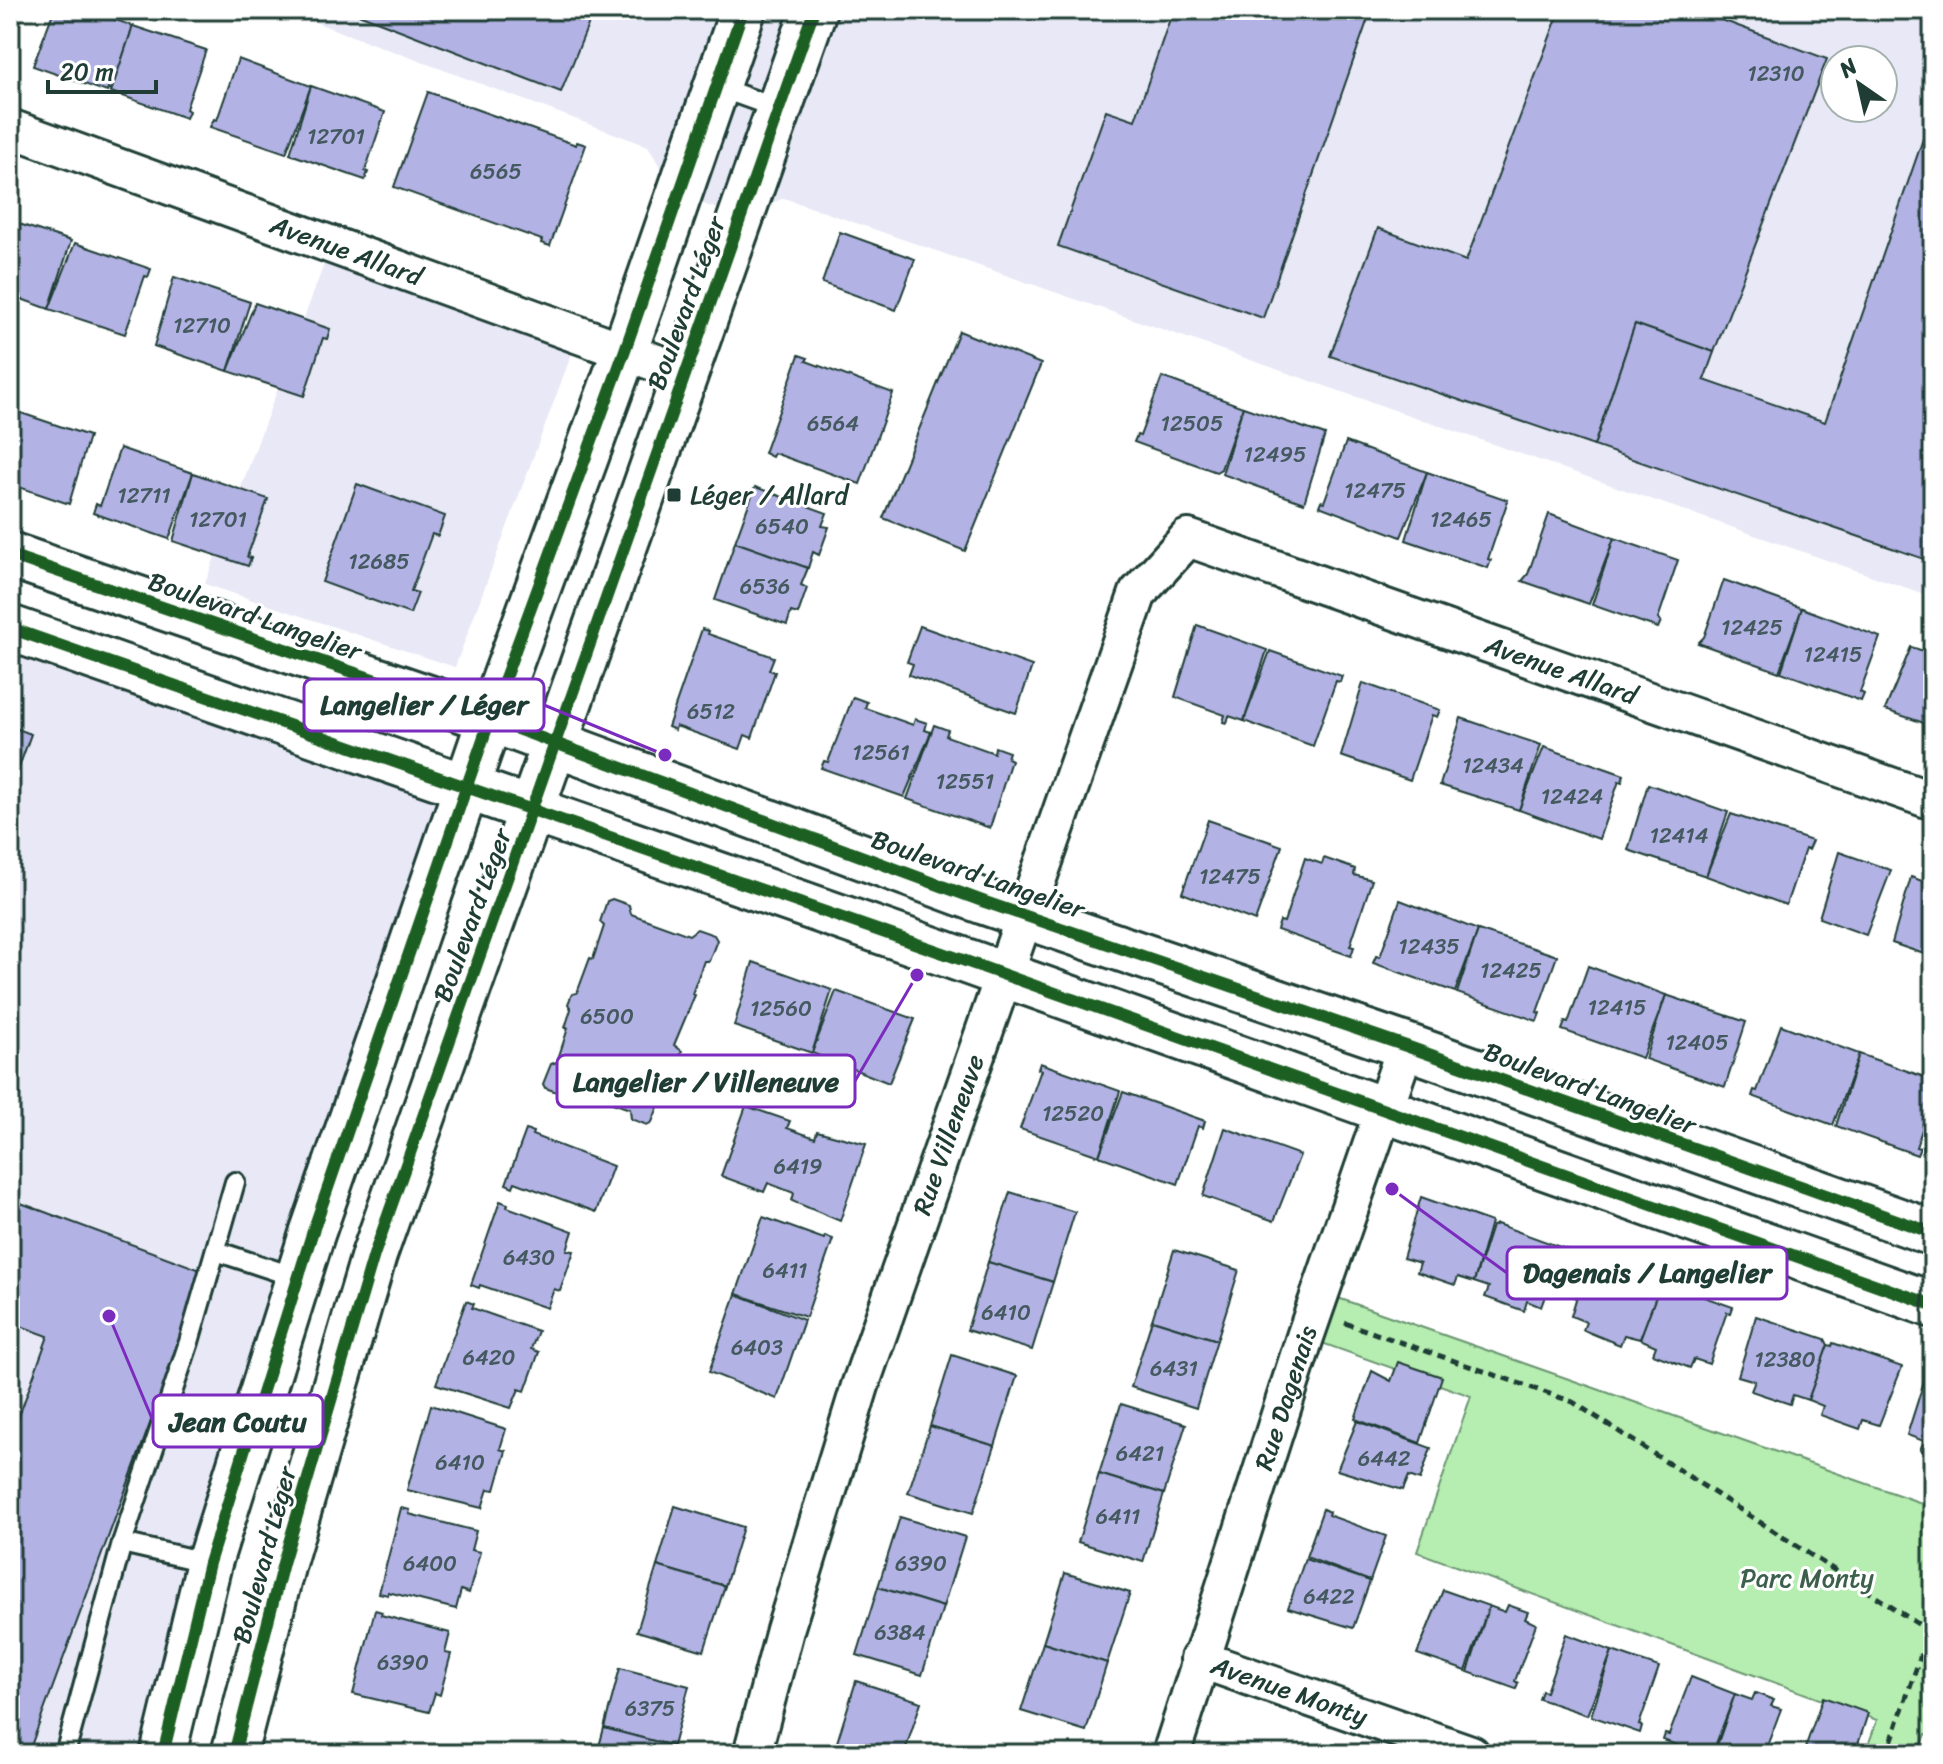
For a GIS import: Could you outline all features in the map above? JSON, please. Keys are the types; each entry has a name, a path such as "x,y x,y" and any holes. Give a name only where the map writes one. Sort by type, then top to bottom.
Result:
{"main road":[{"name":"Boulevard Léger","path":"163,1754 209,1563 312,1234 490,719 625,350 743,10"},
{"name":"Boulevard Léger","path":"234,1754 283,1563 374,1255 814,10"},
{"name":"Boulevard Langelier","path":"10,555 490,719 1024,916 1406,1046 1933,1233"},
{"path":"10,628 1005,975 1933,1305"},
{"path":"312,1234 374,1255"}],"street":[{"name":"Avenue Allard","path":"10,128 684,373"},
{"name":"Avenue Allard","path":"1188,538 1933,801"},
{"name":"Rue Villeneuve","path":"752,1754 785,1630 860,1386 1138,593 1188,538"},
{"name":"Rue Dagenais","path":"1171,1754 1199,1659 1314,1312 1406,1046"},
{"name":"Avenue Monty","path":"1199,1659 1471,1754"}],"lane":[{"path":"715,86 779,109"},
{"path":"65,1754 122,1543 216,1251 235,1182"},
{"path":"216,1251 298,1278"},
{"path":"122,1543 209,1563"}],"path":[{"path":"1314,1312 1573,1402 1931,1630 1887,1754"}],"shaded area":[{"path":"282,10 1933,10 1933,597 784,198 741,216 677,196 648,146"},
{"path":"332,243 579,334 455,667 205,584"},
{"path":"10,628 467,788 163,1754 10,1754"}],"green space":[{"name":"Parc Monty","path":"1321,1292 1933,1507 1933,1736 1926,1734 1918,1754 1865,1754 1877,1720 1417,1552 1471,1396 1305,1337"}],"building":[{"path":"10,10 20,10 10,40"},
{"path":"54,10 88,10 133,26 112,90 108,88 107,92 33,66"},
{"path":"348,10 594,10 561,92"},
{"path":"1173,10 1371,10 1263,318 1058,246 1106,110 1135,120"},
{"path":"1560,10 1695,10 1819,56 1819,80 1714,352 1635,324 1594,446 1330,356 1378,228 1466,261"},
{"path":"133,26 206,50 186,109 189,111 186,118 111,92"},
{"path":"238,59 311,86 286,153 210,127 214,119 217,120"},
{"path":"311,86 385,112 365,171 368,172 365,180 290,154"},
{"path":"428,92 576,145 577,142 586,145 550,246 541,243 542,240 394,187"},
{"path":"1933,110 1933,562 1594,446 1635,324 1714,352 1704,380 1825,422"},
{"path":"10,221 71,241 49,309 10,295"},
{"path":"840,232 915,259 896,310 822,283"},
{"path":"75,243 151,269 148,277 145,276 125,334 49,309"},
{"path":"174,277 250,302 228,371 154,346"},
{"path":"255,303 330,329 327,339 323,338 304,396 228,371"},
{"path":"959,331 1041,364 965,551 883,518"},
{"path":"799,355 808,358 806,361 893,393 860,484 774,453 772,457 764,453"},
{"path":"1162,377 1243,407 1221,469 1216,472 1134,442 1137,435 1140,436"},
{"path":"1243,407 1325,435 1304,503 1222,474"},
{"path":"15,411 89,436 69,504 10,484 10,424"},
{"path":"1346,442 1427,472 1401,537 1319,506 1321,501 1324,502"},
{"path":"120,448 193,473 169,539 93,513 96,504 100,506"},
{"path":"1427,472 1508,500 1488,559 1491,560 1488,568 1406,540"},
{"path":"193,473 268,499 247,557 251,558 248,566 173,541"},
{"path":"357,484 445,516 438,536 432,534 411,591 418,593 410,614 322,582"},
{"path":"755,487 827,513 822,526 829,527 819,555 813,552 808,568 735,542"},
{"path":"1549,514 1614,538 1589,604 1522,581 1528,574"},
{"path":"1614,538 1678,560 1658,619 1661,621 1658,628 1592,605"},
{"path":"735,542 808,568 801,585 807,588 798,614 791,612 787,625 715,600"},
{"path":"1724,580 1802,608 1779,672 1698,643 1704,637"},
{"path":"1802,608 1880,637 1860,692 1864,694 1861,701 1781,672"},
{"path":"1197,625 1267,650 1244,721 1229,716 1227,723 1223,722 1225,715 1175,697"},
{"path":"920,626 1032,666 1016,713 909,675 913,664 907,662"},
{"path":"702,629 709,631 708,634 774,657 769,670 775,672 752,738 745,735 740,749 676,726 675,730 668,727"},
{"path":"1911,647 1933,654 1933,726 1885,710"},
{"path":"1270,651 1342,676 1340,682 1336,681 1313,746 1244,721"},
{"path":"1363,683 1440,710 1437,717 1432,715 1410,780 1341,756"},
{"path":"853,697 867,702 865,708 913,725 915,719 927,723 925,730 931,732 904,797 821,768 824,761 828,762"},
{"path":"1461,718 1541,745 1519,810 1440,785"},
{"path":"934,725 948,730 946,736 994,753 995,747 1009,752 1007,758 1011,760 990,828 907,799"},
{"path":"10,726 31,734 10,792"},
{"path":"1544,747 1624,775 1622,782 1619,781 1599,839 1519,810"},
{"path":"1648,784 1728,812 1706,876 1628,850"},
{"path":"1731,814 1812,841 1808,850 1805,849 1786,905 1706,876"},
{"path":"1208,820 1282,846 1255,921 1182,893"},
{"path":"1839,852 1891,870 1866,935 1819,918"},
{"path":"1305,858 1322,864 1324,858 1355,869 1354,875 1372,880 1350,946 1354,947 1351,956 1277,930 1280,921 1284,922"},
{"path":"1911,877 1933,885 1933,957 1892,943"},
{"path":"612,899 629,905 631,914 689,935 697,929 714,935 717,940 709,961 704,961 692,994 695,995 674,1045 682,1051 678,1063 667,1064 656,1097 660,1102 652,1122 647,1125 631,1119 630,1109 569,1088 563,1094 545,1088 543,1084 551,1064 557,1062 568,1028 565,1028 571,1009 568,1004 572,994 577,993 590,958 593,959 604,926 600,922 607,901"},
{"path":"1400,900 1478,930 1455,992 1373,963 1376,956 1380,957"},
{"path":"1478,930 1557,956 1537,1012 1540,1013 1537,1021 1457,993"},
{"path":"753,962 832,990 812,1053 734,1026"},
{"path":"1588,966 1666,995 1642,1058 1562,1030 1565,1022 1568,1023"},
{"path":"836,991 915,1019 889,1083 812,1053"},
{"path":"1666,995 1746,1022 1725,1087 1645,1059"},
{"path":"1781,1025 1859,1054 1833,1125 1752,1096 1754,1090 1757,1091"},
{"path":"1859,1054 1933,1080 1933,1098 1916,1147 1920,1148 1917,1155 1836,1126"},
{"path":"1040,1063 1120,1091 1099,1156 1020,1129 1041,1070 1038,1069"},
{"path":"1123,1092 1205,1121 1203,1128 1198,1126 1178,1184 1099,1156"},
{"path":"746,1106 790,1121 787,1128 815,1138 817,1131 866,1144 840,1221 792,1201 794,1193 768,1183 764,1192 721,1176"},
{"path":"1225,1128 1300,1155 1274,1221 1203,1196"},
{"path":"526,1130 613,1166 596,1212 515,1182 513,1187 506,1184"},
{"path":"1010,1192 1075,1212 1053,1282 988,1262"},
{"path":"1421,1197 1491,1222 1474,1282 1458,1277 1455,1285 1417,1272 1420,1263 1403,1258"},
{"path":"10,1199 206,1272 28,1754 10,1754 10,1441 48,1336 10,1322"},
{"path":"500,1201 508,1204 507,1207 573,1231 567,1250 574,1251 560,1291 554,1289 547,1308 480,1285 479,1288 471,1285"},
{"path":"763,1217 824,1239 825,1236 833,1239 806,1317 736,1294"},
{"path":"1497,1224 1566,1249 1564,1256 1560,1255 1541,1307 1527,1301 1524,1311 1485,1297 1489,1287 1474,1282 1492,1226"},
{"path":"1174,1250 1239,1270 1217,1340 1152,1320"},
{"path":"1589,1256 1658,1281 1660,1286 1640,1339 1624,1335 1620,1345 1583,1330 1586,1322 1571,1316"},
{"path":"988,1262 1053,1282 1032,1350 967,1330"},
{"path":"1664,1283 1733,1307 1731,1313 1727,1312 1709,1364 1694,1359 1690,1368 1653,1354 1656,1346 1640,1339 1660,1286"},
{"path":"736,1294 804,1320 777,1399 709,1372"},
{"path":"466,1301 474,1304 472,1308 538,1331 531,1349 539,1352 525,1391 519,1389 511,1408 436,1384"},
{"path":"1756,1316 1825,1339 1828,1345 1808,1400 1793,1395 1790,1404 1751,1391 1755,1381 1738,1376"},
{"path":"1152,1320 1217,1340 1196,1408 1131,1387"},
{"path":"1833,1343 1902,1367 1879,1425 1863,1420 1860,1429 1820,1415 1823,1406 1808,1400 1828,1345 1832,1346"},
{"path":"952,1355 1017,1376 995,1446 930,1426"},
{"path":"1398,1362 1442,1377 1420,1443 1355,1419 1372,1371 1391,1381"},
{"path":"1926,1375 1933,1377 1933,1455 1920,1450 1924,1441 1907,1435"},
{"path":"1121,1404 1186,1424 1164,1494 1099,1474"},
{"path":"431,1405 506,1429 500,1449 506,1451 495,1490 488,1489 482,1508 407,1490"},
{"path":"1357,1421 1431,1448 1420,1480 1409,1476 1403,1490 1337,1470"},
{"path":"930,1426 995,1446 973,1513 908,1493"},
{"path":"1099,1474 1164,1494 1143,1562 1078,1542"},
{"path":"675,1506 743,1527 725,1586 657,1566"},
{"path":"401,1508 410,1510 409,1514 476,1531 471,1550 480,1552 469,1593 461,1590 456,1609 388,1592 388,1595 379,1593"},
{"path":"1323,1509 1329,1512 1328,1515 1386,1536 1370,1581 1306,1557"},
{"path":"900,1517 965,1537 943,1607 878,1587"},
{"path":"1305,1559 1370,1581 1353,1628 1288,1608"},
{"path":"657,1566 725,1586 704,1651 637,1631"},
{"path":"1065,1573 1130,1593 1107,1663 1043,1643"},
{"path":"878,1587 943,1607 922,1675 857,1655"},
{"path":"1443,1590 1489,1606 1466,1671 1417,1654"},
{"path":"1508,1605 1528,1612 1525,1619 1536,1624 1515,1681 1518,1683 1516,1689 1468,1672 1489,1606 1505,1612"},
{"path":"375,1610 382,1612 381,1615 450,1633 445,1653 451,1654 440,1695 435,1693 429,1712 353,1694"},
{"path":"1566,1634 1612,1651 1587,1715 1539,1699 1542,1691 1546,1692"},
{"path":"1043,1643 1107,1663 1086,1731 1021,1711"},
{"path":"1612,1651 1659,1667 1639,1725 1642,1726 1640,1733 1591,1716"},
{"path":"620,1668 689,1686 673,1746 604,1728"},
{"path":"1691,1677 1735,1694 1712,1754 1700,1754 1663,1740 1665,1734 1669,1735"},
{"path":"856,1681 921,1702 904,1754 834,1752"},
{"path":"1755,1693 1774,1700 1771,1706 1781,1709 1764,1754 1714,1754 1735,1694 1752,1700"},
{"path":"1823,1697 1868,1713 1855,1754 1803,1754"},
{"path":"604,1728 673,1746 671,1754 597,1754"}],"cycle path":[{"path":"163,1754 209,1563 312,1234 490,719 625,350 743,10"},
{"path":"234,1754 283,1563 374,1255 814,10"},
{"path":"10,555 490,719 985,902 1406,1046 1933,1233"},
{"path":"10,628 943,953 1933,1305"}],"place":[{"name":"Léger / Allard","path":"674,495"},
{"name":"Langelier / Léger","path":"665,755"},
{"name":"Langelier / Villeneuve","path":"917,975"},
{"name":"Dagenais / Langelier","path":"1392,1189"},
{"name":"Jean Coutu","path":"109,1316"}]}
